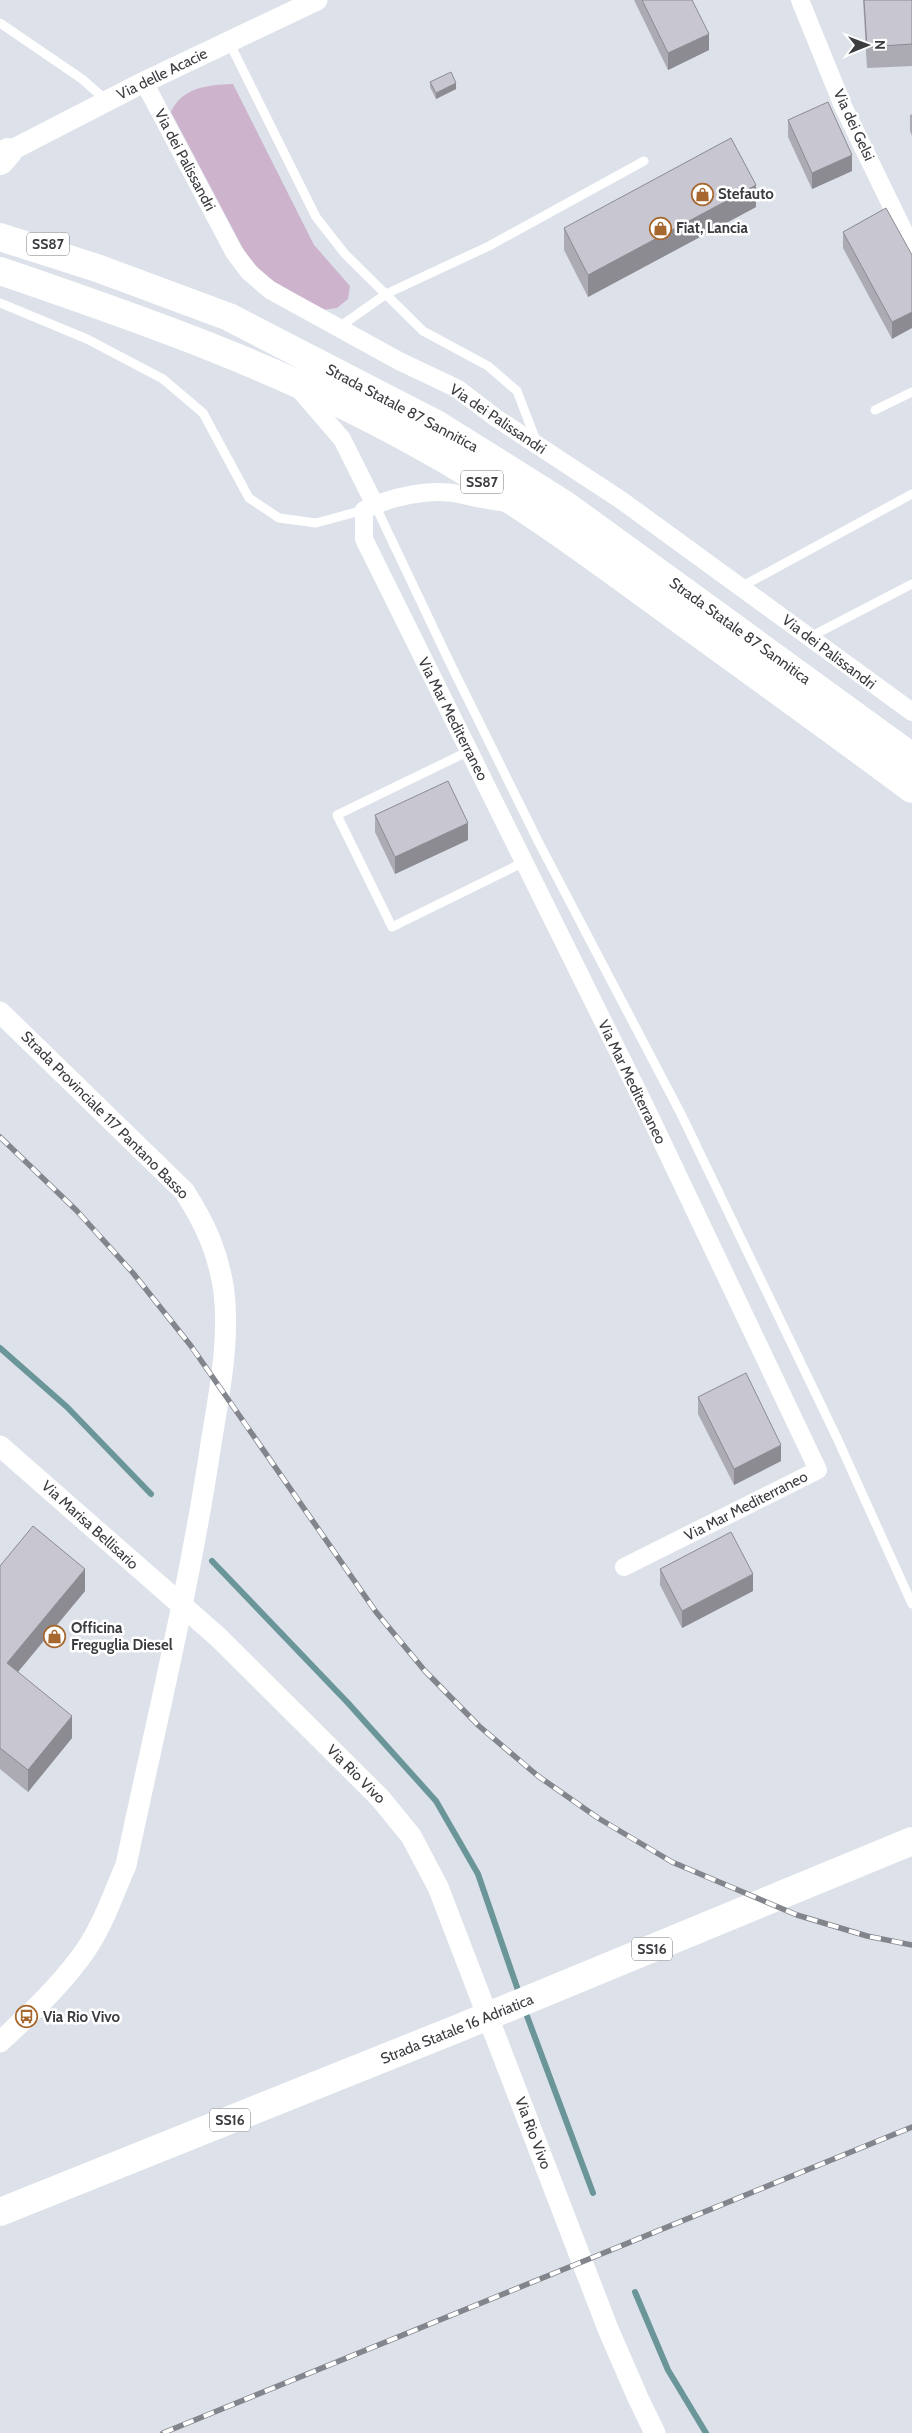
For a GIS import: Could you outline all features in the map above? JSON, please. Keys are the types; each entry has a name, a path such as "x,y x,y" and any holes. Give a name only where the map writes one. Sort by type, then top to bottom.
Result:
{"main road":[{"name":"SS87","path":"0,217 14,227 97,268"},
{"name":"Strada Statale 87 Sannitica","path":"0,236 97,268 229,317 404,407 480,450 564,504 674,582 912,757"},
{"name":"Strada Statale 87 Sannitica","path":"0,271 166,329 291,380 431,451 516,504 616,573 912,789"},
{"name":"Strada Statale 16 Adriatica","path":"0,2212 459,2028 912,1841"}],"street":[{"name":"Via delle Acacie","path":"3,156 144,82 317,0"},
{"name":"Via dei Gelsi","path":"800,0 842,106 912,248"},
{"name":"Via dei Palissandri","path":"144,82 234,252 249,272 270,290 399,361 458,389 496,418 621,500 912,712"},
{"path":"291,380 342,439 370,508 411,496 434,493 458,494 475,499 516,504"},
{"name":"Via Mar Mediterraneo","path":"370,508 364,539 645,1106 818,1470 624,1567"},
{"name":"Strada Provinciale 117 Pantano Basso","path":"0,1012 184,1191 203,1219 216,1254 224,1292 225,1353 203,1495 180,1606"},
{"name":"Via Marisa Bellisario","path":"0,1446 180,1606"},
{"path":"0,2042 27,2017 80,1958 102,1922 126,1865 180,1606"},
{"name":"Via Rio Vivo","path":"180,1606 218,1637 380,1798 411,1836 438,1887 608,2329 655,2433"}],"lane":[{"path":"0,23 82,79 107,101"},
{"path":"229,42 316,217 345,254 423,331 488,366 517,391 538,446"},
{"path":"338,328 386,294 489,246 644,161"},
{"path":"0,304 87,339 163,379 203,413 249,498 279,518 316,523 370,508 450,663 539,843 682,1114 837,1438 912,1604"},
{"path":"875,410 912,392"},
{"path":"741,587 912,494"},
{"path":"810,637 912,584"},
{"path":"469,751 337,815 392,927 524,862"}],"shaded area":[{"path":"233,84 314,245 350,286 348,299 337,308 322,310 265,276 246,254 171,112 182,97 189,92 214,85"}],"building":[{"path":"642,0 692,0 709,34 668,53"},
{"path":"864,0 912,0 912,44 867,47"},
{"path":"451,72 456,83 436,93 430,82"},
{"path":"828,102 852,155 812,173 788,120"},
{"name":"Fiat, Lancia","path":"731,138 756,185 588,275 564,228"},
{"path":"886,208 912,255 912,312 892,322 843,232"},
{"path":"448,781 468,823 395,857 375,815"},
{"path":"746,1373 781,1445 734,1469 698,1397"},
{"path":"33,1526 85,1569 7,1663 72,1716 28,1770 0,1748 0,1566"},
{"path":"731,1532 753,1574 682,1611 660,1569"}],"waterway":[{"path":"0,1348 67,1407 151,1494"},
{"path":"212,1561 348,1703 436,1801 478,1874 520,1996"},
{"path":"524,2008 593,2193"},
{"path":"635,2292 668,2370 706,2433"}],"railway":[{"path":"0,1137 77,1211 133,1273 191,1346 376,1612 425,1671 479,1726 538,1776 598,1818 672,1862 797,1915 867,1936 912,1945"},
{"path":"163,2433 912,2127"}],"place":[{"name":"Stefauto","path":"702,194"},
{"name":"Fiat, Lancia","path":"660,228"},
{"name":"Officina Freguglia Diesel","path":"55,1637"},
{"name":"Via Rio Vivo","path":"27,2017"}]}
